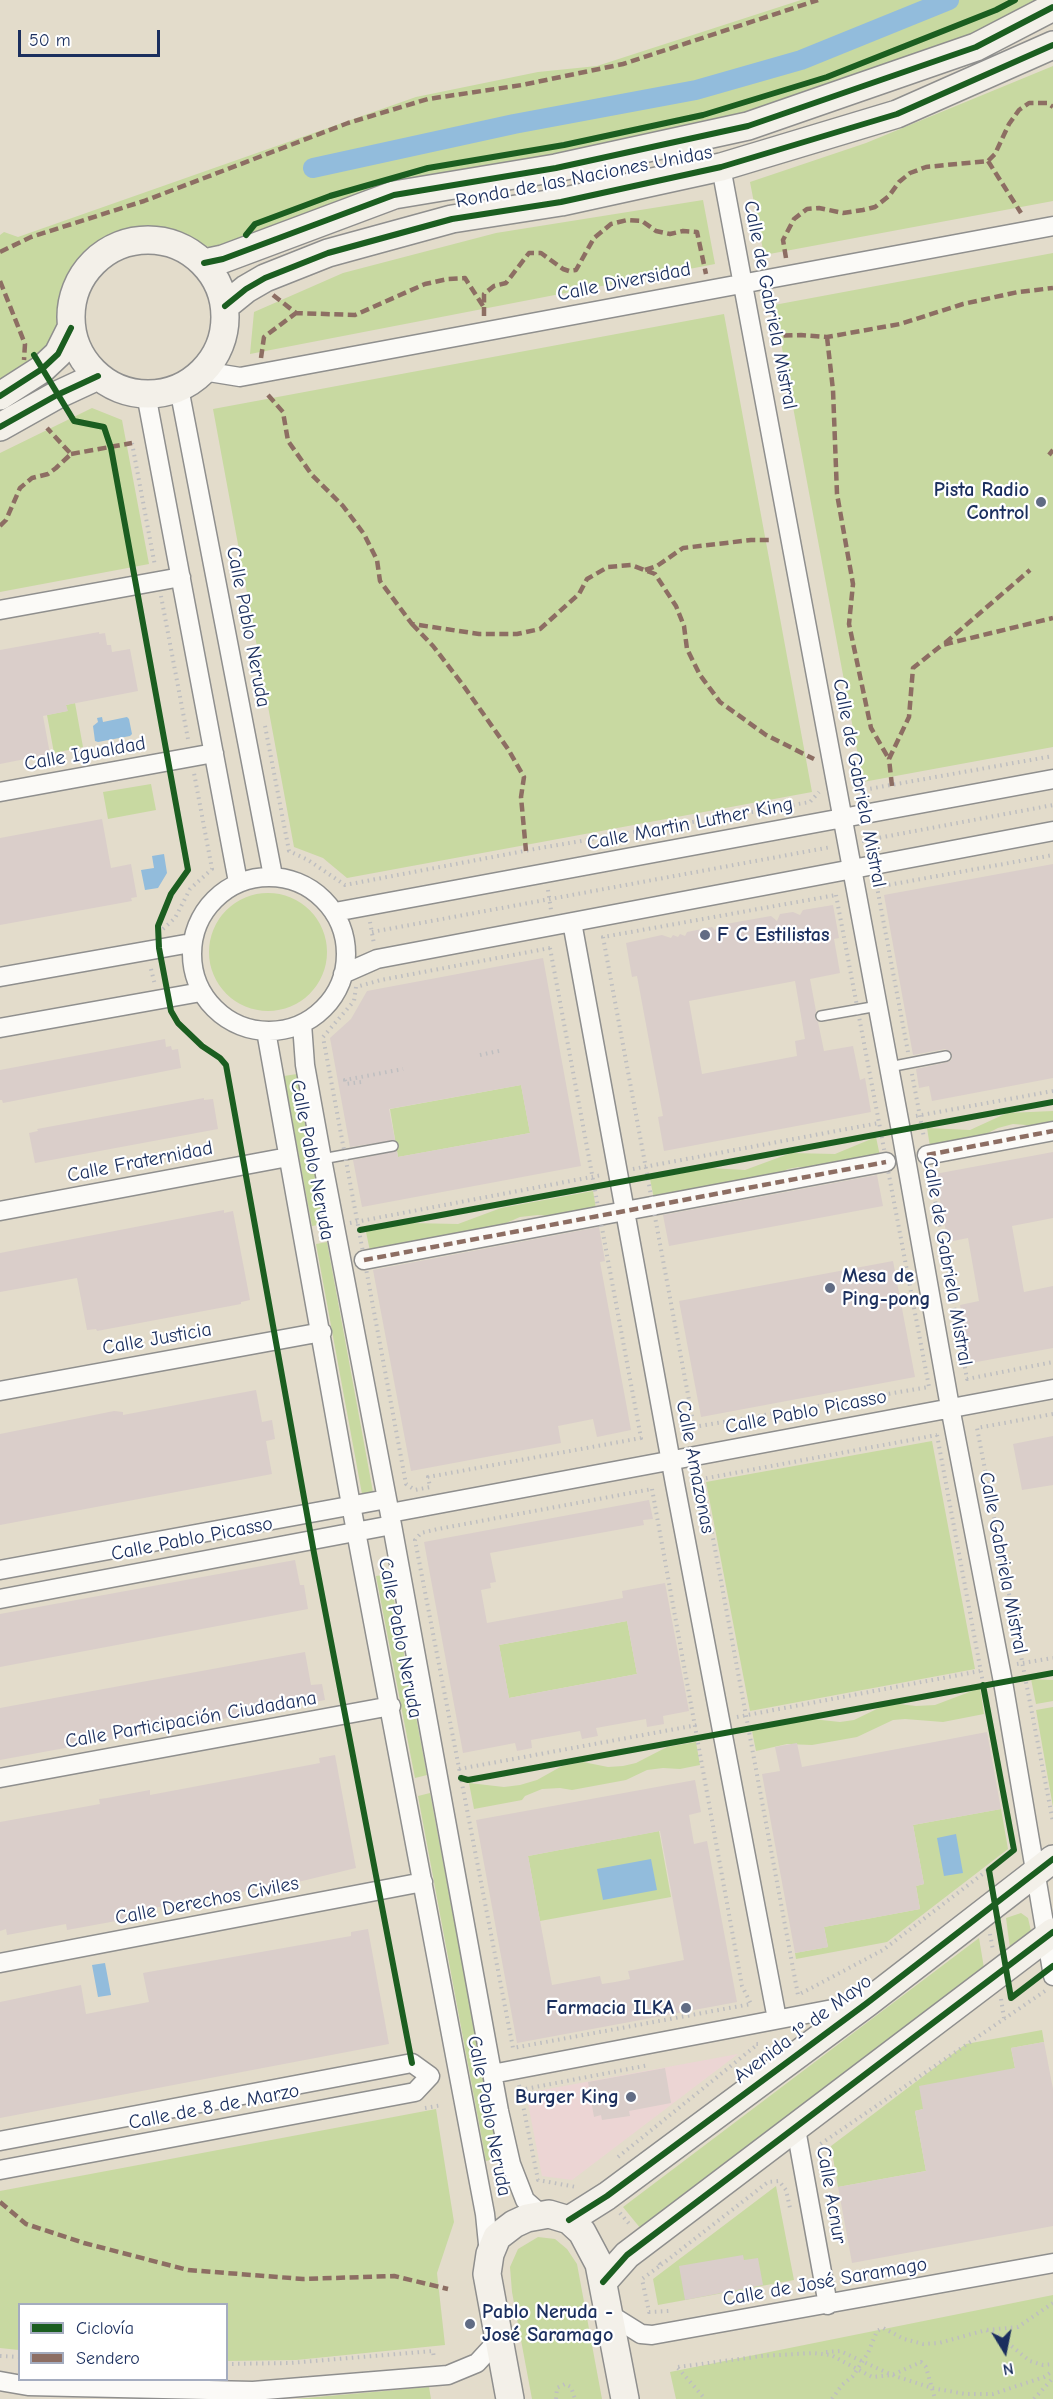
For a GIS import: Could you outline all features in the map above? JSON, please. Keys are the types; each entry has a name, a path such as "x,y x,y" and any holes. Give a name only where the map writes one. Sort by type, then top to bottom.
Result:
{"street":[{"name":"Ronda de las Naciones Unidas","path":"204,263 223,259 394,195 556,168 748,126 976,47 1053,7"},
{"name":"Ronda de las Naciones Unidas","path":"225,306 246,289 265,278 339,250 453,219 561,202 721,167 897,114 1053,45"},
{"name":"Calle de Gabriela Mistral","path":"721,167 853,869 950,1407"},
{"name":"Calle Diversidad","path":"203,371 240,377 1053,226"},
{"path":"137,240 161,241 184,249 204,263 218,283 225,306 224,330 217,352 203,371 179,388 163,393 146,394 121,389 98,376 85,362 76,346 71,328 71,303 80,281 94,261 114,247 137,240"},
{"path":"0,396 42,369 58,354 71,328"},
{"path":"0,427 57,395 98,376"},
{"name":"Calle Pablo Neruda","path":"179,388 273,876"},
{"path":"146,394 238,882"},
{"path":"0,610 181,577"},
{"name":"Calle Igualdad","path":"0,792 214,753"},
{"name":"Calle Martin Luther King","path":"335,912 1053,778"},
{"path":"344,974 377,959 1053,831"},
{"path":"273,876 309,887 335,912 343,925 346,958 344,974 327,1005 302,1024 266,1031 228,1020 212,1008 201,992 192,968 191,943 195,925 207,906 238,882 273,876"},
{"name":"Calle Amazonas","path":"563,924 618,1177 777,2019"},
{"path":"0,977 191,943"},
{"path":"0,1028 201,992"},
{"name":"Calle Pablo Neruda","path":"302,1024 305,1065 322,1159 390,1512 492,2074 511,2164 525,2200 542,2215"},
{"name":"Calle Pablo Neruda","path":"266,1031 322,1332 351,1505 391,1706 485,2214 490,2254"},
{"path":"927,1155 1053,1131"},
{"name":"Calle Fraternidad","path":"0,1211 288,1157"},
{"path":"364,1260 886,1162"},
{"name":"Calle Justicia","path":"0,1391 322,1332"},
{"name":"Calle Pablo Picasso","path":"0,1599 356,1531 390,1512 1053,1389"},
{"name":"Calle Gabriela Mistral","path":"950,1407 1002,1674 1045,1865 1053,1976"},
{"name":"Calle Pablo Picasso","path":"0,1570 351,1505 390,1512"},
{"name":"Calle Participación Ciudadana","path":"0,1778 391,1706"},
{"name":"Avenida 1º de Mayo","path":"569,2220 607,2196 867,2003 1045,1865"},
{"name":"Calle Derechos Civiles","path":"0,1963 423,1882"},
{"path":"603,2282 627,2256 1050,1934"},
{"path":"492,2074 867,2003"},
{"name":"Calle de 8 de Marzo","path":"0,2140 412,2063 430,2076"},
{"name":"Calle de 8 de Marzo","path":"0,2170 415,2092 430,2076 457,2070"},
{"name":"Calle Acnur","path":"796,2129 828,2305"},
{"path":"510,2399 487,2274 490,2254 497,2237 514,2224 549,2214 569,2220 582,2232 592,2249 603,2282 625,2399"},
{"name":"Calle de José Saramago","path":"609,2314 641,2334 652,2335 1053,2263"},
{"path":"0,2381 28,2386 253,2391 448,2375 477,2363 499,2339"}],"lane":[{"path":"821,1016 878,1006"},
{"path":"889,1067 946,1056"},
{"path":"322,1159 393,1146"}],"path":[{"path":"264,720 289,851 308,860 345,885 540,848 810,802 819,791 816,774 851,767 853,783 863,790 1053,756"},
{"path":"372,932 1053,805"},
{"path":"891,809 904,882"},
{"path":"540,848 549,899 563,924"},
{"path":"919,1116 878,887 1053,855"},
{"path":"362,883 381,980"},
{"path":"878,1124 836,895 603,938 694,1427 928,1387 886,1162"},
{"path":"158,926 153,949 158,1000"},
{"path":"550,948 641,1438 429,1478 430,1487 415,1490 406,1484 323,1037 354,1001 356,987 381,980 550,948"},
{"path":"480,1055 503,1050"},
{"path":"361,1082 346,1084 345,1080 390,1069 403,1069"},
{"path":"869,1137 919,1116 1053,1091"},
{"path":"583,1189 595,1187 644,1167 878,1124 933,1125"},
{"path":"927,1155 966,1379 1053,1362"},
{"path":"358,1221 593,1177 658,1175"},
{"path":"360,1230 371,1228"},
{"path":"1053,1414 977,1428 1053,1822"},
{"path":"980,1671 937,1435 702,1479 798,1995 883,1950 1014,1850 983,1685"},
{"path":"652,1489 696,1725 742,1986 751,2004 513,2048 415,1540 421,1533 438,1529 652,1489"},
{"path":"971,1688 983,1685 1022,1664 1053,1658"},
{"path":"746,1715 980,1671 1025,1678 1034,1676"},
{"path":"459,1768 696,1725"},
{"path":"686,1740 761,1726"},
{"path":"461,1778 468,1780"},
{"path":"989,1870 995,1903"},
{"path":"786,2190 822,2164 819,2145 1053,1986"},
{"path":"617,2158 758,2044 747,2046"},
{"path":"583,2183 574,2188 538,2180 520,2090 656,2063"},
{"path":"661,2265 768,2182 779,2181 786,2190 790,2211"},
{"path":"832,2399 842,2385 853,2376 868,2353 877,2331 882,2328 904,2339 923,2344 939,2343 986,2331 1018,2327 1053,2303"},
{"path":"986,2331 999,2336 1030,2361 1043,2365 1053,2364"},
{"path":"228,2364 290,2363 433,2350 436,2376"},
{"path":"705,2399 678,2367 762,2356 840,2351 891,2375 932,2388 965,2394 993,2394 1044,2377 1053,2371"},
{"path":"813,2353 831,2355 872,2377 891,2375 921,2362 926,2367 935,2399"},
{"path":"0,2355 18,2357"},
{"path":"1034,2399 1053,2378"},
{"path":"556,2399 557,2388 565,2384 571,2386 574,2399"}],"shaded area":[{"path":"738,2054 572,2180 542,2176 526,2093"}],"green space":[{"path":"801,0 1047,0 938,50 724,123 232,248 211,248 166,229 121,231 93,247 71,274 59,308 56,340 44,356 0,382 0,235 4,232 18,237 416,97 538,72 597,66"},
{"path":"1053,66 1053,201 764,255 750,182 866,143"},
{"path":"703,200 715,264 250,354 254,312 343,273 496,233"},
{"path":"1053,253 1053,747 863,782 774,305"},
{"path":"724,314 812,792 347,878 323,858 294,847 213,409"},
{"path":"92,408 122,420 149,564 0,592 0,453"},
{"path":"75,703 83,747 54,753 47,715 67,711 66,705"},
{"path":"151,784 156,810 108,819 103,792"},
{"path":"268,893 291,897 310,910 323,929 327,952 323,975 310,994 291,1007 268,1011 245,1007 226,994 213,975 209,952 213,929 226,910 245,897"},
{"path":"297,1074 325,1224 312,1226 284,1076"},
{"path":"521,1085 530,1133 398,1157 390,1109"},
{"path":"1053,1111 1053,1127 1013,1124 998,1128 958,1148 931,1153 927,1128 970,1130 1007,1113"},
{"path":"876,1137 881,1161 842,1169 799,1167 788,1169 760,1183 654,1199 650,1179 710,1168 745,1170 791,1153 835,1154"},
{"path":"593,1191 597,1214 577,1218 538,1215 520,1217 497,1227 370,1251 366,1232 410,1223 458,1224 501,1208"},
{"path":"327,1242 373,1492 362,1494 316,1244"},
{"path":"932,1441 975,1669 750,1711 706,1482"},
{"path":"389,1574 427,1775 415,1778 376,1576"},
{"path":"627,1621 637,1674 509,1698 499,1645"},
{"path":"1031,1679 1053,1680 1053,1701 1036,1704"},
{"path":"980,1688 984,1714 943,1722 893,1720 857,1737 812,1745 787,1744 756,1751 752,1731 812,1719 840,1722 854,1720 883,1706 935,1705"},
{"path":"1053,1707 1053,1807 1036,1710"},
{"path":"696,1742 700,1765 680,1769 647,1770 626,1780 572,1790 542,1789 525,1796 522,1800 474,1809 469,1783 504,1787 520,1785 537,1780 562,1766 583,1762 608,1767 623,1766 636,1763 667,1747"},
{"path":"430,1793 499,2158 486,2161 418,1796"},
{"path":"1001,1809 1008,1849 887,1942 796,1959 795,1953 828,1947 824,1927 920,1909 916,1886 924,1884 913,1825"},
{"path":"659,1831 671,1897 540,1921 528,1856"},
{"path":"1021,1913 1028,1918 1031,1931 1010,1948 1006,1918"},
{"path":"979,1938 984,1968 641,2229 623,2207"},
{"path":"1042,2030 1044,2042 1011,2048 1015,2068 915,2111 926,2171 838,2187 831,2146 966,2044"},
{"path":"436,2109 454,2222 437,2273 445,2345 296,2360 228,2361 228,2303 18,2303 18,2350 0,2348 0,2191"},
{"path":"776,2186 794,2280 658,2305 653,2279"},
{"path":"538,2237 555,2239 567,2249 577,2264 602,2399 532,2399 512,2292 510,2267 518,2249"},
{"path":"1053,2295 1053,2399 676,2399 670,2372"},
{"path":"429,2387 431,2399 295,2399"}],"water":[{"path":"102,717 103,722 127,717 132,734 95,741 93,726 98,722 97,718"},
{"path":"164,854 167,873 158,888 145,890 141,870 154,868 152,856"},
{"path":"956,1834 963,1873 944,1876 937,1838"},
{"path":"651,1859 657,1890 603,1900 597,1869"},
{"path":"105,1963 111,1995 98,1997 92,1965"}],"building":[{"path":"99,632 99,634 105,633 107,645 111,645 112,652 130,649 138,691 66,705 68,711 43,716 50,754 0,764 0,650"},
{"path":"102,819 111,868 131,864 137,897 131,898 132,901 0,925 0,838"},
{"path":"1053,864 1053,1078 932,1101 929,1086 919,1088 916,1069 948,1062 952,1059 952,1054 945,1049 913,1055 884,895"},
{"path":"833,905 839,938 834,939 840,973 810,979 816,1011 815,1018 818,1022 824,1051 853,1046 860,1080 865,1078 871,1112 664,1151 658,1117 663,1116 637,976 632,977 626,943 662,935 671,938 673,935 678,937 680,934 685,936 687,932 712,927 715,930 720,925 771,916 777,921 780,914 793,912 800,915 803,910","holes":["795,981 805,1039 795,1041 797,1056 702,1074 689,1001"]},
{"path":"543,958 581,1166 362,1207 353,1160 397,1151 398,1157 530,1133 521,1085 389,1109 395,1140 350,1147 330,1038 351,1019 367,991"},
{"path":"165,1039 166,1047 171,1046 172,1050 178,1049 181,1068 3,1103 0,1100 0,1070"},
{"path":"204,1098 204,1100 213,1099 218,1129 35,1163 29,1133 38,1131 37,1129"},
{"path":"1053,1152 1053,1218 1012,1226 1024,1292 1053,1286 1053,1348 971,1363 960,1305 979,1301 968,1238 948,1242 935,1174"},
{"path":"877,1175 883,1206 669,1246 663,1215"},
{"path":"224,1210 224,1213 233,1211 250,1300 241,1302 241,1304 97,1331 96,1329 87,1330 77,1278 0,1292 0,1253"},
{"path":"599,1227 605,1261 600,1262 631,1430 597,1437 593,1419 558,1426 561,1443 411,1471 373,1270"},
{"path":"893,1261 915,1377 701,1417 679,1301"},
{"path":"256,1390 262,1422 272,1420 275,1439 266,1441 272,1474 0,1525 0,1434 114,1411 123,1412 123,1415"},
{"path":"1053,1436 1053,1485 1022,1490 1013,1444"},
{"path":"649,1500 653,1519 643,1520 644,1525 490,1553 496,1582 490,1583 491,1588 481,1590 487,1623 623,1598 622,1591 665,1583 689,1711 663,1716 664,1724 647,1727 646,1719 596,1728 598,1736 582,1739 580,1731 531,1740 532,1748 517,1751 515,1743 463,1753 424,1542","holes":["627,1621 637,1674 509,1698 499,1645"]},
{"path":"295,1560 300,1585 304,1585 308,1609 0,1667 0,1614"},
{"path":"305,1652 311,1685 322,1684 325,1700 0,1760 0,1708"},
{"path":"987,1732 1001,1809 913,1825 924,1884 916,1886 920,1909 824,1927 828,1947 795,1953 762,1774 780,1771 775,1747 797,1743 802,1767"},
{"path":"335,1755 356,1868 298,1882 137,1911 138,1917 67,1930 66,1924 7,1935 6,1929 0,1931 0,1822 100,1804 99,1799 150,1790 150,1795 320,1763 319,1758"},
{"path":"695,1780 701,1812 689,1815 694,1844 707,1841 737,2002 517,2043 476,1820","holes":["660,1831 684,1960 628,1971 630,1979 615,1982 602,1984 600,1976 552,1985 528,1856"]},
{"path":"368,1929 389,2044 0,2118 0,2002 81,1985 86,2014 149,2002 143,1973 351,1936 351,1932"},
{"path":"1044,2042 1053,2089 1053,2226 852,2263 838,2187 926,2171 915,2111 923,2109 919,2086 1015,2068 1011,2048"},
{"name":"Burger King","path":"665,2068 671,2103 629,2111 630,2116 602,2120 601,2115 594,2117 588,2082"},
{"path":"743,2255 744,2260 758,2258 763,2285 685,2300 679,2266"}],"waterway":[{"path":"313,168 514,124 696,90 801,60 949,0"}],"marked path":[{"path":"0,252 31,237 144,201 348,123 428,99 522,85 623,64 818,0"},
{"path":"786,258 783,240 794,219 807,209 819,208 843,213 875,207 889,196 899,182 910,173 926,167 988,161 995,154 1009,124 1019,110 1029,103 1047,103 1053,107"},
{"path":"988,161 1021,213"},
{"path":"484,316 484,294 494,286 506,283 529,253 541,253 563,269 576,270 594,238 611,224 627,220 642,221 656,231 670,234 683,231 697,232 706,274"},
{"path":"273,295 296,313 355,315 425,284 465,278 483,306"},
{"path":"0,281 25,344 24,360"},
{"path":"770,336 827,337 900,324 963,304 1018,292 1053,288"},
{"path":"261,358 264,337 296,313"},
{"path":"827,337 833,390 837,494 853,584 849,624 871,728 889,759"},
{"path":"268,395 283,412 288,441 312,475 343,506 364,534 377,560 380,581 412,624 479,634 517,634 540,629 579,594 587,579 608,567 631,565 655,574 676,606 684,626 687,649 700,675 720,702 766,735 814,759"},
{"path":"0,526 6,520 20,488 32,478 48,474 71,454 47,428"},
{"path":"71,454 132,443"},
{"path":"1049,455 1053,450"},
{"path":"645,570 657,566 683,548 751,540 773,540"},
{"path":"945,643 1030,570"},
{"path":"892,786 889,759 909,717 913,668 942,645 1053,618"},
{"path":"412,624 433,646 463,685 508,749 524,777 521,797 526,851"},
{"path":"927,1155 1053,1131"},
{"path":"364,1260 886,1162"},
{"path":"0,2202 26,2224 84,2243 188,2270 303,2279 394,2276 448,2289"}],"cycle path":[{"path":"246,235 255,224 330,196 428,168 564,145 703,115 827,77 996,10 1015,0"},
{"path":"204,263 223,259 394,195 556,168 748,126 976,47 1053,7"},
{"path":"225,306 246,289 265,278 328,253 452,219 561,202 721,167 897,114 1053,45"},
{"path":"0,396 42,369 58,354 71,328"},
{"path":"34,355 74,421 104,427 111,448 188,870 171,894 158,926 159,948 171,1011 178,1023 226,1065 314,1553 412,2063"},
{"path":"0,427 57,395 98,376"},
{"path":"360,1230 1053,1102"},
{"path":"461,1778 468,1780 1053,1673"},
{"path":"983,1685 1014,1850 989,1870 1011,1998 1053,1966"},
{"path":"569,2220 607,2196 867,2003 1053,1859"},
{"path":"603,2282 627,2255 1053,1932"}],"place":[{"name":"Pista Radio Control","path":"1041,502"},
{"name":"F C Estilistas","path":"705,935"},
{"name":"Mesa de Ping-pong","path":"830,1288"},
{"name":"Farmacia ILKA","path":"686,2008"},
{"name":"Burger King","path":"631,2097"},
{"name":"Pablo Neruda - José Saramago","path":"470,2324"}]}
